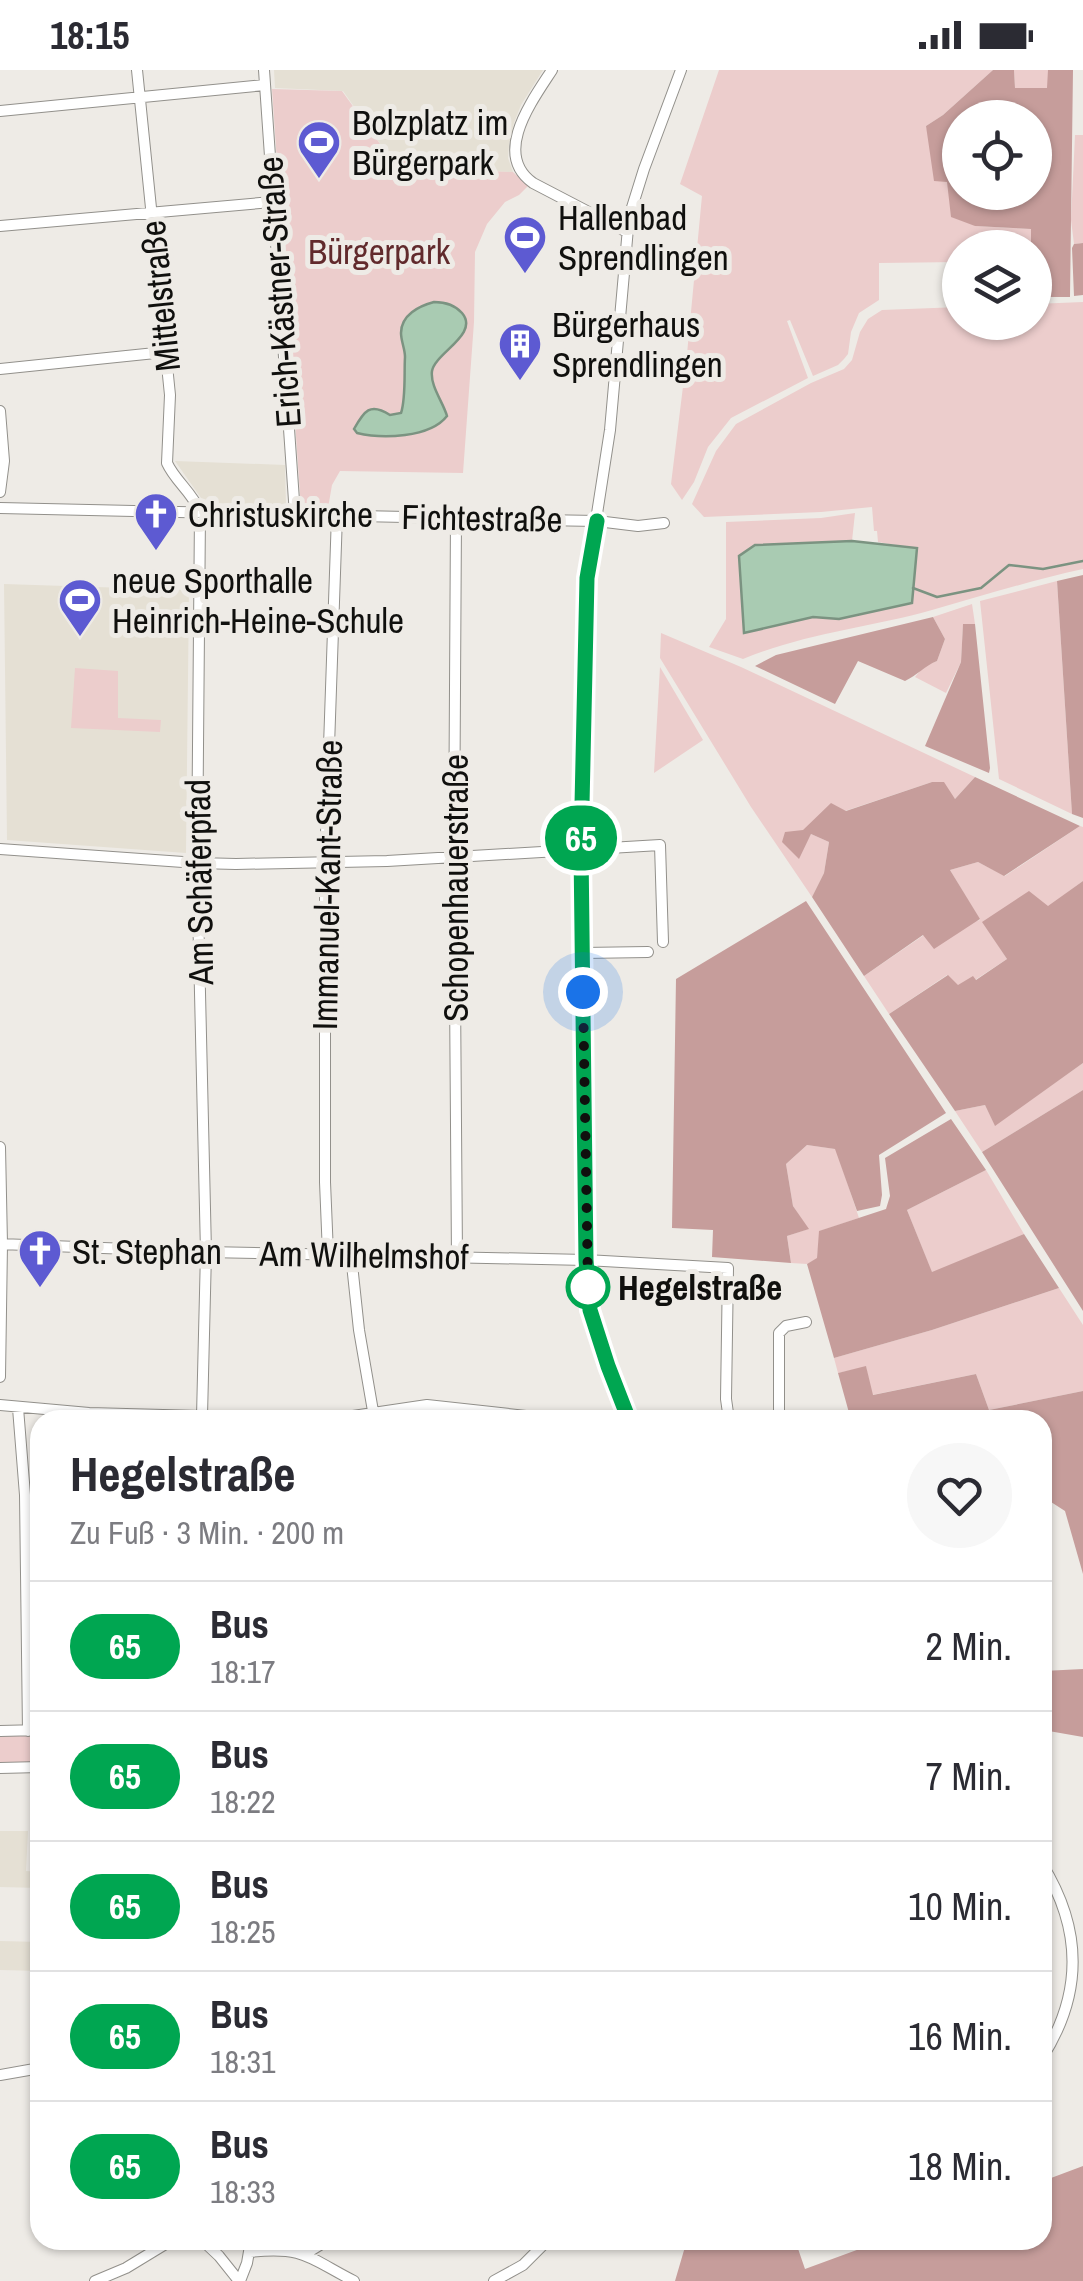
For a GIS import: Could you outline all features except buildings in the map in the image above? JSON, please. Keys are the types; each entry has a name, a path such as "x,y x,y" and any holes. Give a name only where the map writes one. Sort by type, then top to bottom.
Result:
{"street":[{"name":"Mittelstraße","path":"137,70 171,404 167,462 200,512"},
{"name":"Erich-Kästner-Straße","path":"264,70 295,515"},
{"path":"552,70 521,124 515,144 518,166 533,183 627,232"},
{"path":"625,1410 590,1310 586,1260 581,850 587,578 612,416 627,232 633,200 681,70"},
{"path":"0,112 264,84"},
{"path":"0,226 272,202"},
{"path":"0,369 165,352"},
{"path":"0,411 4,462 0,492"},
{"name":"Fichtestraße","path":"0,508 597,521 638,526 664,522"},
{"name":"Am Schäferpfad","path":"200,512 197,864 206,1252 202,1410"},
{"name":"Immanuel-Kant-Straße","path":"328,1254 324,1182 324,862 337,515"},
{"name":"Schopenhauerstraße","path":"456,518 457,1258"},
{"path":"0,848 197,864 454,858 660,845 664,942"},
{"path":"583,954 648,952"},
{"path":"0,1147 0,1377"},
{"name":"Am Wilhelmshof","path":"1,1244 586,1260 728,1268 728,1410"},
{"path":"351,1255 356,1313 373,1410"},
{"path":"779,1410 779,1333 786,1326 806,1322"},
{"path":"403,1410 427,1405 472,1410"},
{"path":"0,1406 51,1410"},
{"path":"18,1408 30,1626"},
{"path":"0,1731 30,1730"},
{"path":"0,1768 30,1767"},
{"path":"1052,1879 1077,1934 1081,1973 1078,2005 1052,2045"},
{"path":"0,2075 30,2070"},
{"path":"95,2281 156,2250"},
{"path":"213,2250 239,2281"},
{"path":"239,2281 249,2250"},
{"path":"285,2250 306,2254 354,2281"},
{"path":"306,2254 312,2250"},
{"path":"494,2281 524,2265 538,2250"}],"shaded area":[{"path":"274,70 543,70 514,123 508,158 513,172 463,170 388,155 343,91 275,88"},
{"path":"993,70 1014,70 1015,88 1047,88 1048,70 1073,70 1070,297 1052,297 1052,230 975,226 951,217 950,210 1052,210 1052,100 960,100"},
{"path":"942,116 942,182 934,181 926,126"},
{"path":"1083,243 1083,295 1074,296 1072,248"},
{"path":"434,302 456,308 466,321 461,336 432,371 447,416 418,433 357,433 354,429 368,410 401,413 405,357 402,327 412,312"},
{"path":"175,461 285,465 286,505 210,503 201,498"},
{"path":"852,541 917,548 912,603 839,619 813,617 744,633 739,556 755,545"},
{"path":"1083,575 1083,818 1072,814 1057,581"},
{"path":"4,584 189,590 186,853 7,840"},
{"path":"933,617 945,639 937,661 905,681 858,661 835,704 755,666 776,655"},
{"path":"963,624 975,624 989,773 925,746 961,662"},
{"path":"975,777 1080,826 1004,876 978,862 950,870 980,919 934,949 923,935 864,976 812,897 824,873 829,842 811,834 799,859 782,842 785,832 803,830 831,803 846,811 932,782 944,782 955,799"},
{"path":"1083,881 1083,1063 995,1126 985,1105 955,1111 889,1014 948,975 958,985 973,976 976,980 1007,959 982,922 1029,891 1048,906"},
{"path":"806,901 946,1113 879,1155 880,1206 857,1211 835,1149 807,1145 786,1164 793,1206 809,1229 787,1236 791,1263 712,1257 713,1230 672,1228 676,979"},
{"path":"1083,1090 1083,1311 982,1152"},
{"path":"951,1119 986,1170 907,1210 932,1272 1024,1234 1059,1288 834,1358 807,1264 817,1258 819,1231 886,1209 890,1196 885,1158"},
{"path":"866,1366 873,1395 976,1374 989,1410 848,1410 838,1373"},
{"path":"1083,1391 1083,1574 1065,1511 1052,1503 1052,1410 989,1410"},
{"path":"1083,1669 1083,1737 1052,1732 1052,1671"},
{"path":"0,1831 28,1831 26,1871 30,1871 30,1888 0,1887"},
{"path":"0,1941 30,1942 30,1971 0,1970"},
{"path":"1083,2166 1083,2281 675,2281 684,2250 798,2250 805,2269 857,2250 1052,2250 1052,2178"}],"green space":[{"path":"719,70 993,70 960,100 942,100 942,116 926,126 942,169 942,210 965,210 975,226 1031,230 942,230 942,262 879,263 879,300 859,313 848,354 838,365 813,376 790,320 787,321 808,378 731,418 708,447 682,500 671,484 702,196 680,184"},
{"path":"1014,70 1048,70 1048,88 1015,88"},
{"name":"Bürgerpark","path":"272,89 342,91 388,155 463,170 513,172 528,186 505,202 487,224 475,252 463,473 340,471 332,485 328,508 301,508"},
{"path":"1075,135 1083,135 1083,243 1074,244 1071,220"},
{"path":"1083,302 1083,569 790,643 743,659 709,647 726,619 726,522 855,513 852,541 755,545 745,632 813,617 839,619 917,549 878,542 872,507 704,517 692,504 716,451 736,424 844,369 852,360 868,319 882,310 942,308 942,340 1052,340 1052,303"},
{"path":"1057,581 1072,814 999,779 980,601"},
{"path":"972,604 975,624 963,625 961,662 946,693 915,677 924,666 937,661 945,639 933,617"},
{"path":"661,633 975,777 955,799 932,782 845,811 831,804 803,831 798,858 811,834 829,842 824,873 812,897 751,807 660,658"},
{"path":"660,667 703,740 654,773"},
{"path":"75,668 118,671 118,718 161,720 160,732 71,728"},
{"path":"1080,826 1083,881 1048,907 983,922 1007,959 975,980 973,977 957,986 947,975 889,1014 864,976 924,935 980,920 950,870 978,862 1005,876"},
{"path":"1083,1063 1083,1090 982,1152 955,1111 985,1105 995,1125"},
{"path":"807,1145 836,1149 859,1218 820,1231 817,1259 807,1264 791,1263 787,1236 808,1229 793,1206 786,1164"},
{"path":"986,1170 1024,1234 932,1273 907,1210"},
{"path":"1059,1288 1083,1325 1083,1391 989,1410 976,1374 872,1395 866,1367 838,1373 834,1358"},
{"path":"0,1736 30,1736 30,1762 0,1763"}],"waterway":[{"path":"913,588 937,597 981,588 1009,565 1043,569 1083,561"}],"bus line":[{"name":"65","path":"597,521 587,578 581,850 586,1260 590,1310 625,1410"}],"place":[{"name":"Bolzplatz im Bürgerpark","path":"319,180"},
{"name":"Hallenbad Sprendlingen","path":"525,275"},
{"name":"Bürgerhaus Sprendlingen","path":"520,382"},
{"name":"Christuskirche","path":"156,552"},
{"name":"neue Sporthalle Heinrich-Heine-Schule","path":"80,638"},
{"name":"Hegelstraße","path":"588,1287"},
{"name":"St. Stephan","path":"40,1289"}],"route":[{"path":"583,992 588,1287"}]}
